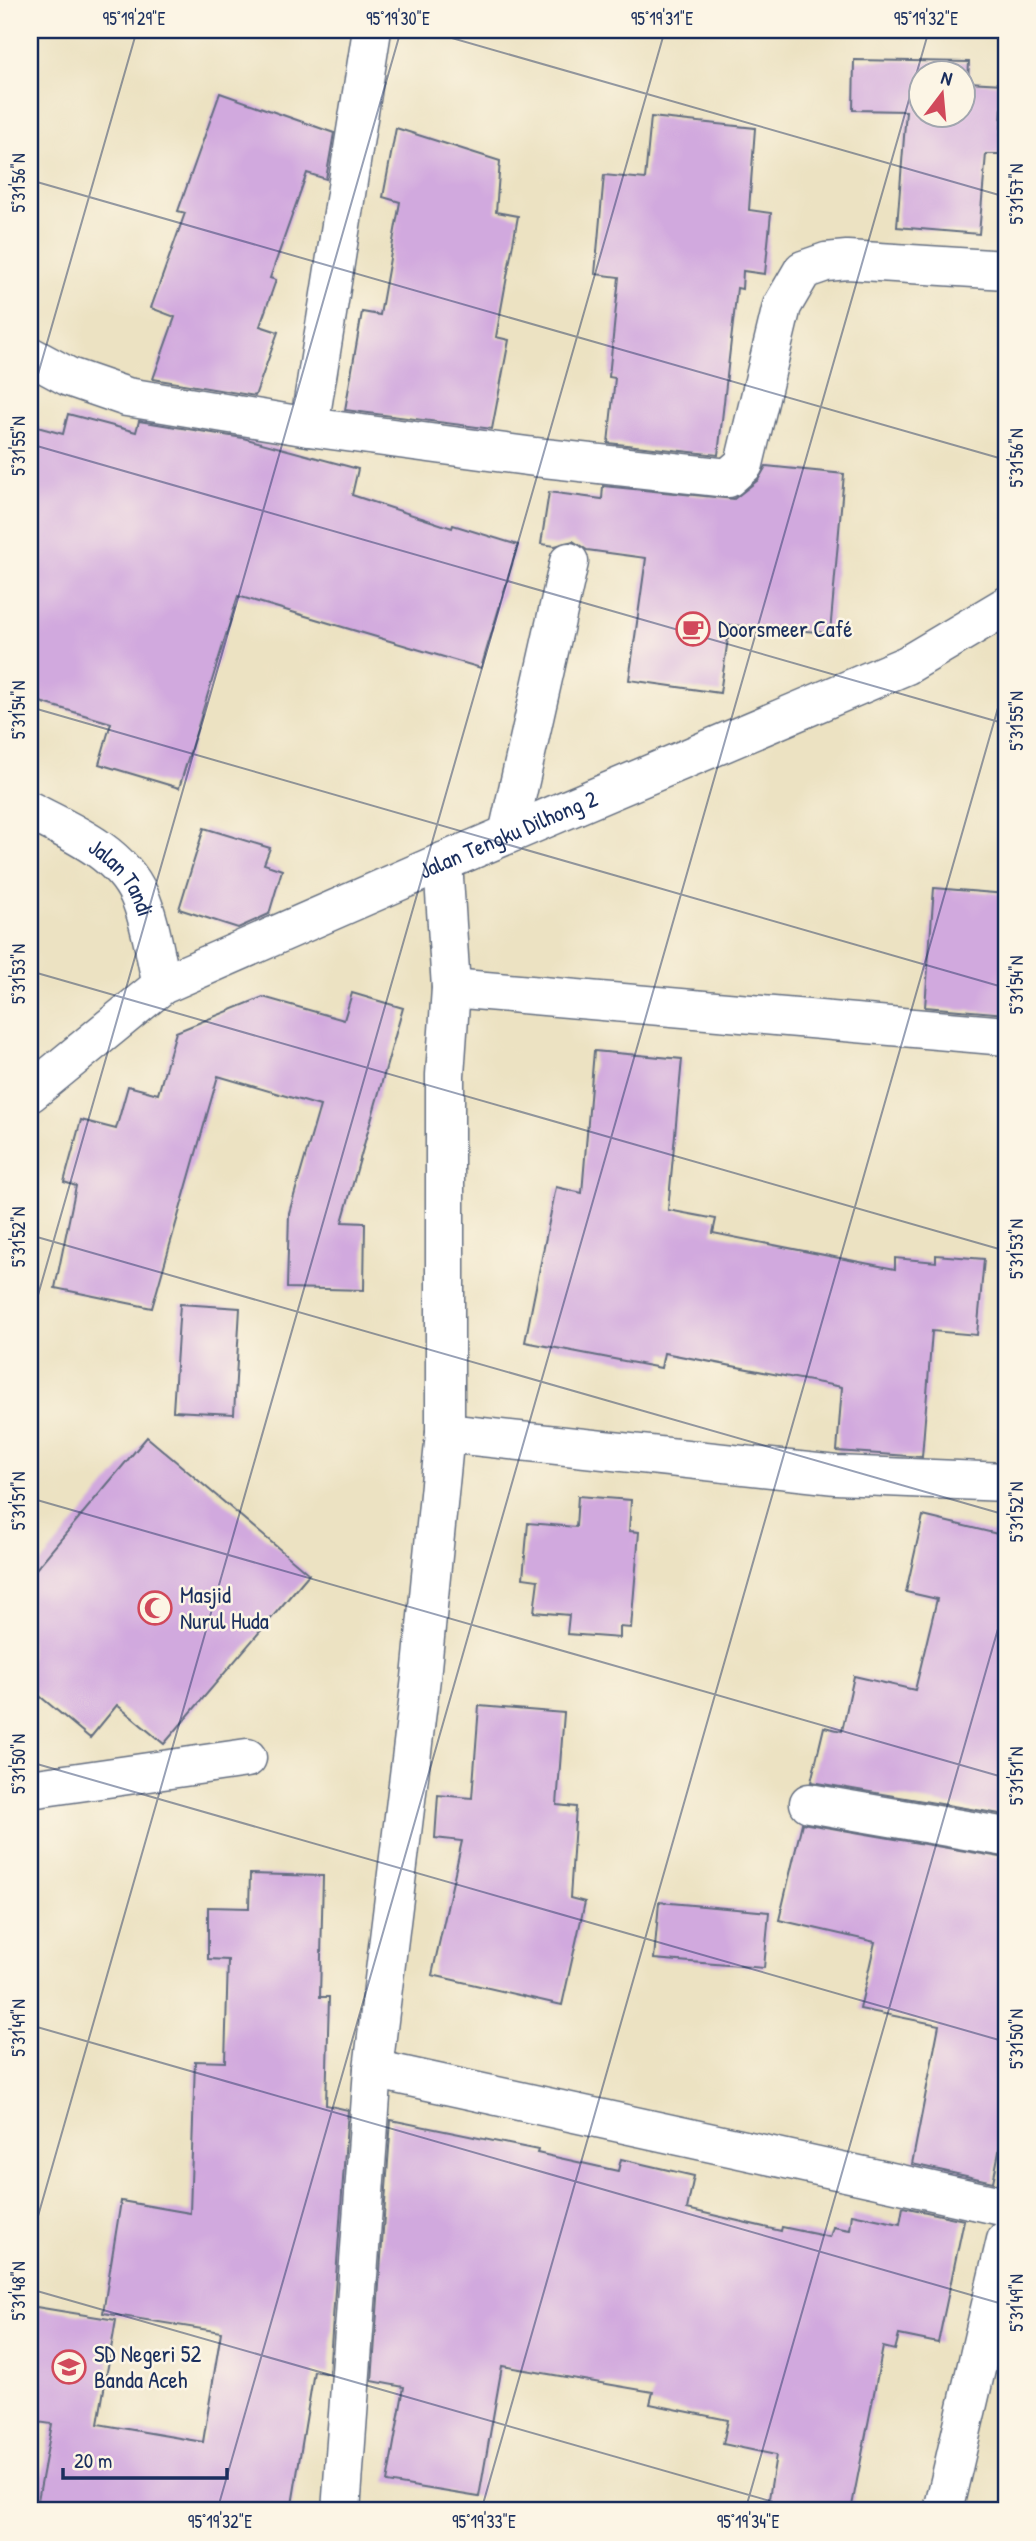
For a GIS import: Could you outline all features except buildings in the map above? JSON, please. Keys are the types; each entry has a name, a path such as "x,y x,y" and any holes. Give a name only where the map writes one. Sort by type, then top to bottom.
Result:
{"street":[{"path":"309,427 372,30"},
{"path":"30,356 69,377 127,397 309,427 535,457 729,478 744,464 782,306 803,270 827,262 847,260 1006,271"},
{"path":"508,834 569,562"},
{"name":"Jalan Tengku Dilhong 2","path":"30,1093 162,985 907,664 1006,606"},
{"name":"Jalan Tandi","path":"30,811 81,838 118,863 139,895 162,985"},
{"path":"341,2511 373,2069 421,1678 445,1433 445,1075 451,988 443,862"},
{"path":"451,988 1006,1036"},
{"path":"445,1433 836,1475 1006,1482"},
{"path":"30,1789 247,1758"},
{"path":"809,1802 1006,1837"},
{"path":"373,2069 1006,2207"},
{"path":"943,2511 1006,2240"}],"place":[{"name":"Doorsmeer Café","path":"693,629"},
{"name":"Masjid Nurul Huda","path":"155,1608"},
{"name":"SD Negeri 52 Banda Aceh","path":"69,2367"}]}
